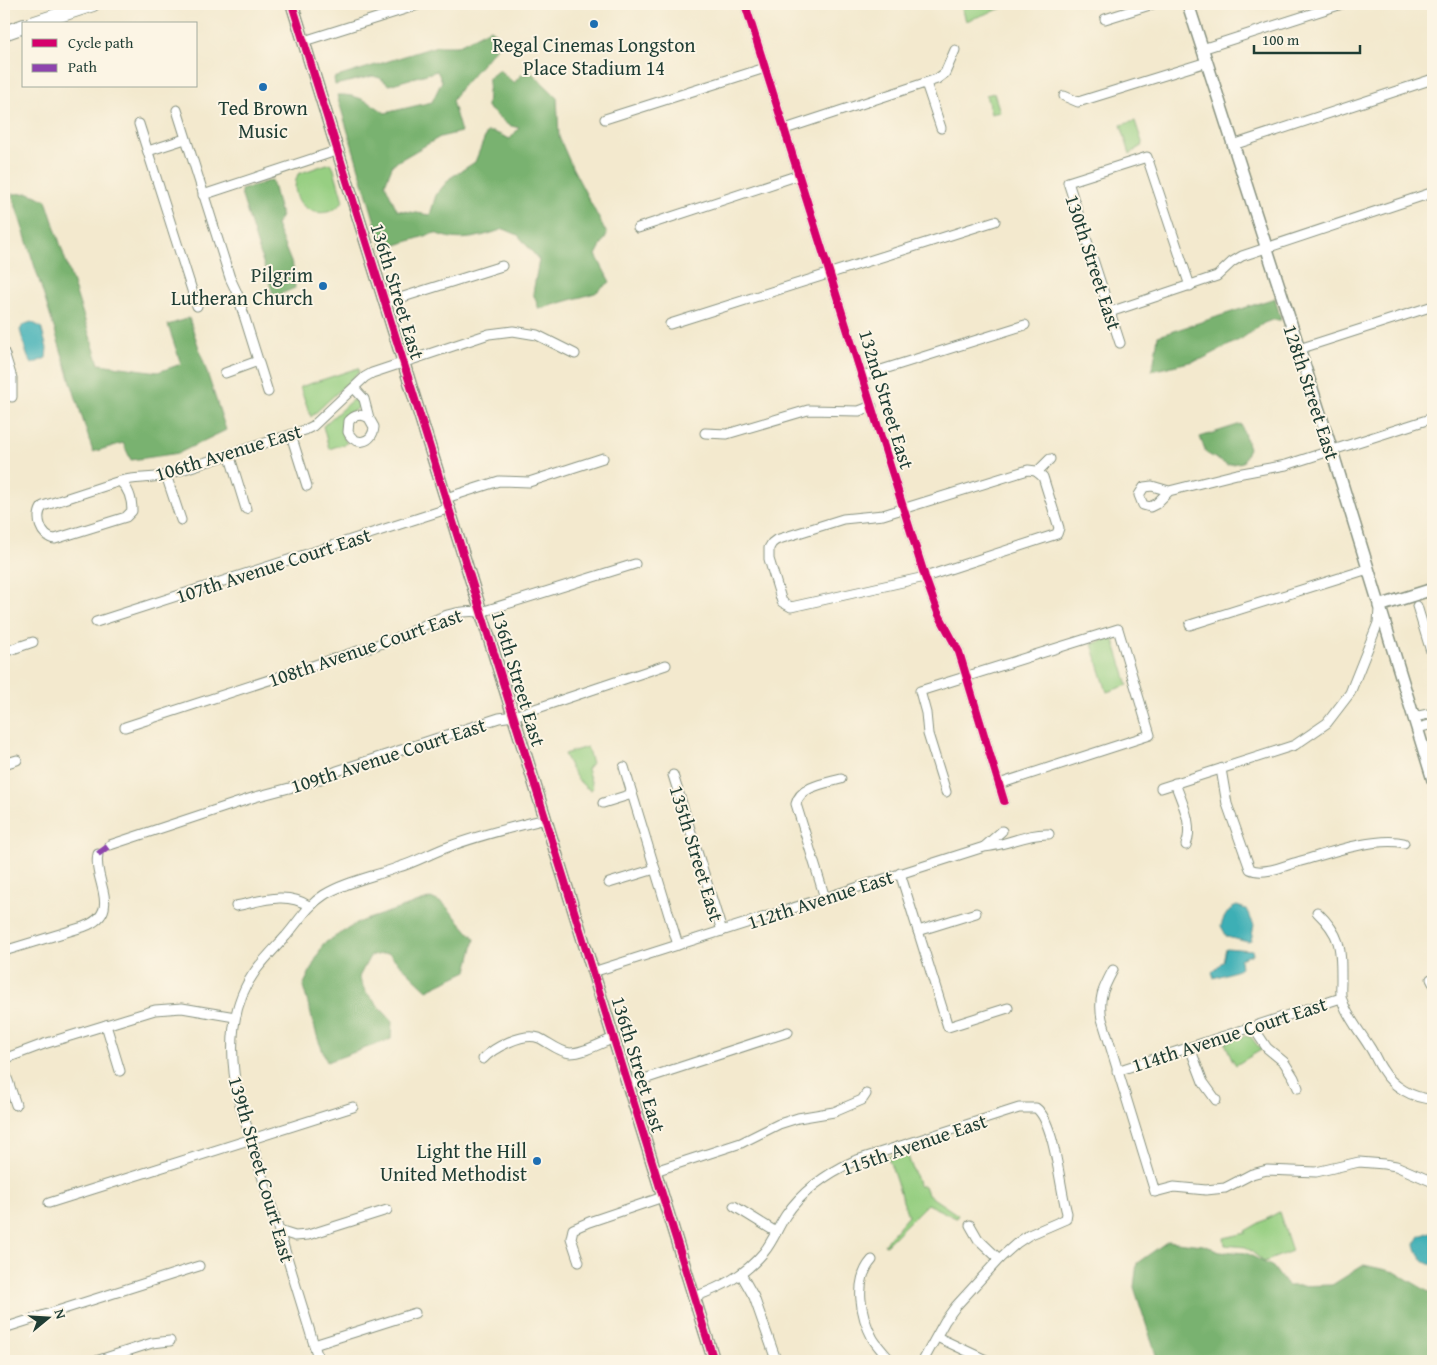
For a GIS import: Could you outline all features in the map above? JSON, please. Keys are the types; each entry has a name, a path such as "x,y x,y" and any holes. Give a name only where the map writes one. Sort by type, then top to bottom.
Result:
{"main road":[{"path":"38,22 93,4"},
{"path":"4,33 22,27"}],"street":[{"name":"136th Street East","path":"292,4 339,150 384,303 448,503 714,1361"},
{"path":"304,41 421,4"},
{"name":"132nd Street East","path":"745,4 925,577 938,613 959,652 1004,801"},
{"path":"1106,19 1153,4"},
{"name":"128th Street East","path":"1188,4 1332,451 1433,780"},
{"path":"1202,49 1342,4"},
{"path":"784,128 940,78 947,70 955,50"},
{"path":"1064,96 1078,102 1207,62"},
{"path":"605,119 765,68"},
{"path":"1233,145 1433,79"},
{"path":"926,83 941,128"},
{"path":"177,110 203,196 230,278 237,293 268,392"},
{"path":"139,124 197,306"},
{"path":"148,151 185,139"},
{"path":"203,196 339,150"},
{"name":"130th Street East","path":"1120,343 1068,182 1147,156 1190,286"},
{"path":"638,228 799,175"},
{"path":"1110,312 1217,276 1232,262 1266,248 1431,193"},
{"path":"670,324 995,221"},
{"path":"384,303 502,266"},
{"path":"1299,349 1433,306"},
{"path":"862,376 1026,324"},
{"name":"106th Avenue East","path":"120,481 127,488 131,501 132,510 126,518 55,539 49,539 45,534 40,526 39,516 43,506 120,481 131,478 166,475 291,435 313,426 372,372 489,334 513,331 537,335 575,354"},
{"path":"4,352 12,378 12,397"},
{"path":"225,373 258,361"},
{"path":"354,388 364,399 369,418"},
{"path":"705,433 727,434 808,410 859,411 872,406"},
{"path":"1169,490 1286,465 1433,418"},
{"path":"291,435 307,486"},
{"path":"228,454 246,509"},
{"name":"107th Avenue Court East","path":"96,622 448,503 499,481 529,482 603,458"},
{"path":"1038,472 1050,459"},
{"path":"1032,470 1038,472 1044,479 1057,520 1058,532 1057,534 925,577 791,607 782,602 770,559 769,548 772,543 776,540 843,519 883,515 904,508 1022,471 1032,470"},
{"path":"166,475 181,520"},
{"name":"108th Avenue Court East","path":"125,727 401,636 439,617 471,611 481,612 635,564"},
{"path":"1190,625 1368,569"},
{"path":"1161,788 1295,745 1327,723 1350,693 1378,623 1379,606 1433,590"},
{"path":"1417,606 1433,658"},
{"path":"946,792 928,734 926,713 920,691 1118,629 1150,735 999,784"},
{"path":"4,652 33,642"},
{"name":"109th Avenue Court East","path":"110,845 255,797 316,781 337,771 489,721 514,716 666,665"},
{"path":"1416,722 1433,713"},
{"path":"1416,722 1433,724"},
{"path":"4,764 17,760"},
{"path":"624,767 678,945"},
{"path":"1221,769 1227,804 1252,871 1277,868 1328,853 1370,844 1404,843"},
{"name":"135th Street East","path":"673,775 722,931"},
{"path":"825,898 796,804 799,796 807,790 841,779"},
{"path":"1175,783 1189,827 1190,835 1186,845"},
{"path":"603,803 632,794"},
{"name":"139th Street Court East","path":"319,1361 235,1082 232,1052 235,1017 240,1000 255,971 292,929 309,906 332,890 404,866 448,847 475,838 546,819"},
{"path":"984,847 1002,831"},
{"name":"112th Avenue East","path":"593,972 984,847 997,846 1033,835 1049,834"},
{"path":"4,951 91,924 102,914 105,896 97,859 98,854"},
{"path":"608,883 655,869"},
{"path":"900,874 948,1027 1008,1008"},
{"path":"236,906 268,899 287,898 297,899 309,906"},
{"path":"1317,912 1332,928 1339,946 1342,959 1341,998 1354,1025 1369,1045 1390,1081 1407,1092 1422,1098 1433,1099"},
{"path":"918,932 976,913"},
{"path":"1113,970 1102,991 1101,1011 1117,1071 1155,1192 1174,1187 1206,1190 1225,1188 1252,1174 1267,1170 1316,1172 1359,1162 1396,1166 1433,1182"},
{"name":"114th Avenue Court East","path":"1117,1071 1254,1028 1341,998"},
{"path":"4,1058 135,1016 168,1008 182,1008 235,1017"},
{"path":"106,1026 120,1071"},
{"path":"1254,1028 1267,1048 1284,1062 1298,1088"},
{"path":"629,1084 788,1032"},
{"path":"483,1059 489,1052 503,1044 530,1037 539,1038 569,1053 614,1038"},
{"path":"1190,1048 1202,1082 1216,1100"},
{"path":"4,1068 16,1105"},
{"path":"655,1171 741,1143 779,1124 798,1118 834,1112 862,1100 866,1094"},
{"path":"49,1203 353,1108"},
{"name":"115th Avenue East","path":"694,1297 714,1290 742,1274 763,1253 794,1204 826,1175 838,1168 854,1161 1019,1108 1036,1108 1044,1115 1059,1169 1067,1213 1066,1218 1029,1235 999,1259"},
{"path":"579,1262 571,1238 573,1229 663,1197"},
{"path":"734,1206 776,1232"},
{"path":"279,1232 295,1236 308,1236 387,1210"},
{"path":"923,1361 956,1306 999,1259 978,1239 970,1225"},
{"path":"872,1260 865,1270 862,1281 861,1297 863,1309 874,1341 891,1361"},
{"path":"4,1328 199,1266"},
{"path":"742,1274 756,1305 775,1357"},
{"path":"314,1345 415,1313"},
{"path":"937,1336 988,1361"},
{"path":"96,1361 152,1343 170,1341"}],"green space":[{"path":"961,4 1001,4 1002,8 966,21"},
{"path":"490,29 504,39 459,90 452,101 461,132 440,137 393,164 385,184 397,210 430,215 436,195 450,178 475,162 487,132 494,132 510,139 519,128 508,125 487,107 489,78 499,70 514,83 521,75 531,72 557,97 559,137 572,167 607,234 596,255 610,282 595,293 539,309 533,293 539,260 518,235 504,229 478,237 461,239 435,233 383,249 337,95 351,96 363,100 385,113 432,102 442,81 437,71 389,85 380,78 373,76 335,85 334,78 437,46 457,46"},
{"path":"994,93 1000,112 991,114 986,95"},
{"path":"1135,121 1143,145 1130,154 1121,125"},
{"path":"330,163 333,166 343,201 336,208 327,212 309,210 297,196 295,186 298,174"},
{"path":"272,180 281,216 276,225 293,267 295,288 276,296 273,294 241,193 241,190"},
{"path":"29,193 46,200 99,364 158,372 181,364 168,325 189,318 226,430 179,453 131,460 123,443 93,452 12,194"},
{"path":"1275,298 1281,320 1272,320 1264,323 1241,339 1202,359 1151,371 1158,336"},
{"path":"358,368 359,372 311,417 300,387"},
{"path":"352,400 359,402 360,406 343,419 342,431 347,443 329,449 323,426"},
{"path":"1241,424 1249,448 1243,462 1227,465 1206,453 1200,437"},
{"path":"1113,637 1128,685 1107,692 1092,644"},
{"path":"587,747 592,763 587,769 593,788 590,790 577,779 564,754"},
{"path":"431,898 444,904 475,939 467,971 427,990 388,953 370,956 359,977 365,991 392,1021 391,1039 327,1062 318,1039 303,986 323,944 359,922"},
{"path":"1245,1036 1251,1037 1261,1050 1236,1065 1225,1043"},
{"path":"906,1151 919,1186 924,1186 927,1194 958,1215 956,1218 927,1204 886,1245 884,1244 908,1216 888,1157"},
{"path":"1279,1212 1292,1251 1264,1262 1246,1247 1225,1245 1224,1238 1246,1233 1245,1231"},
{"path":"1168,1241 1203,1245 1220,1251 1246,1253 1273,1267 1287,1286 1332,1285 1364,1265 1395,1272 1432,1294 1433,1361 1158,1361 1134,1287 1137,1263"}],"water":[{"path":"31,322 41,327 47,348 46,358 32,364 27,355 20,330 23,325"},
{"path":"1237,906 1246,909 1254,925 1251,941 1227,937 1221,926 1231,909"},
{"path":"1226,948 1252,950 1253,954 1240,959 1241,968 1238,970 1214,978 1212,972 1223,961"},
{"path":"1433,1231 1433,1265 1421,1258 1415,1244 1420,1236"}],"marked path":[{"path":"98,854 110,845"}],"cycle path":[{"path":"292,4 714,1361"},
{"path":"745,4 925,577 938,613 959,652 1004,801"}],"place":[{"name":"Regal Cinemas Longston Place Stadium 14","path":"594,24"},
{"name":"Ted Brown Music","path":"263,87"},
{"name":"Pilgrim Lutheran Church","path":"323,286"},
{"name":"Light the Hill United Methodist","path":"537,1161"}]}
